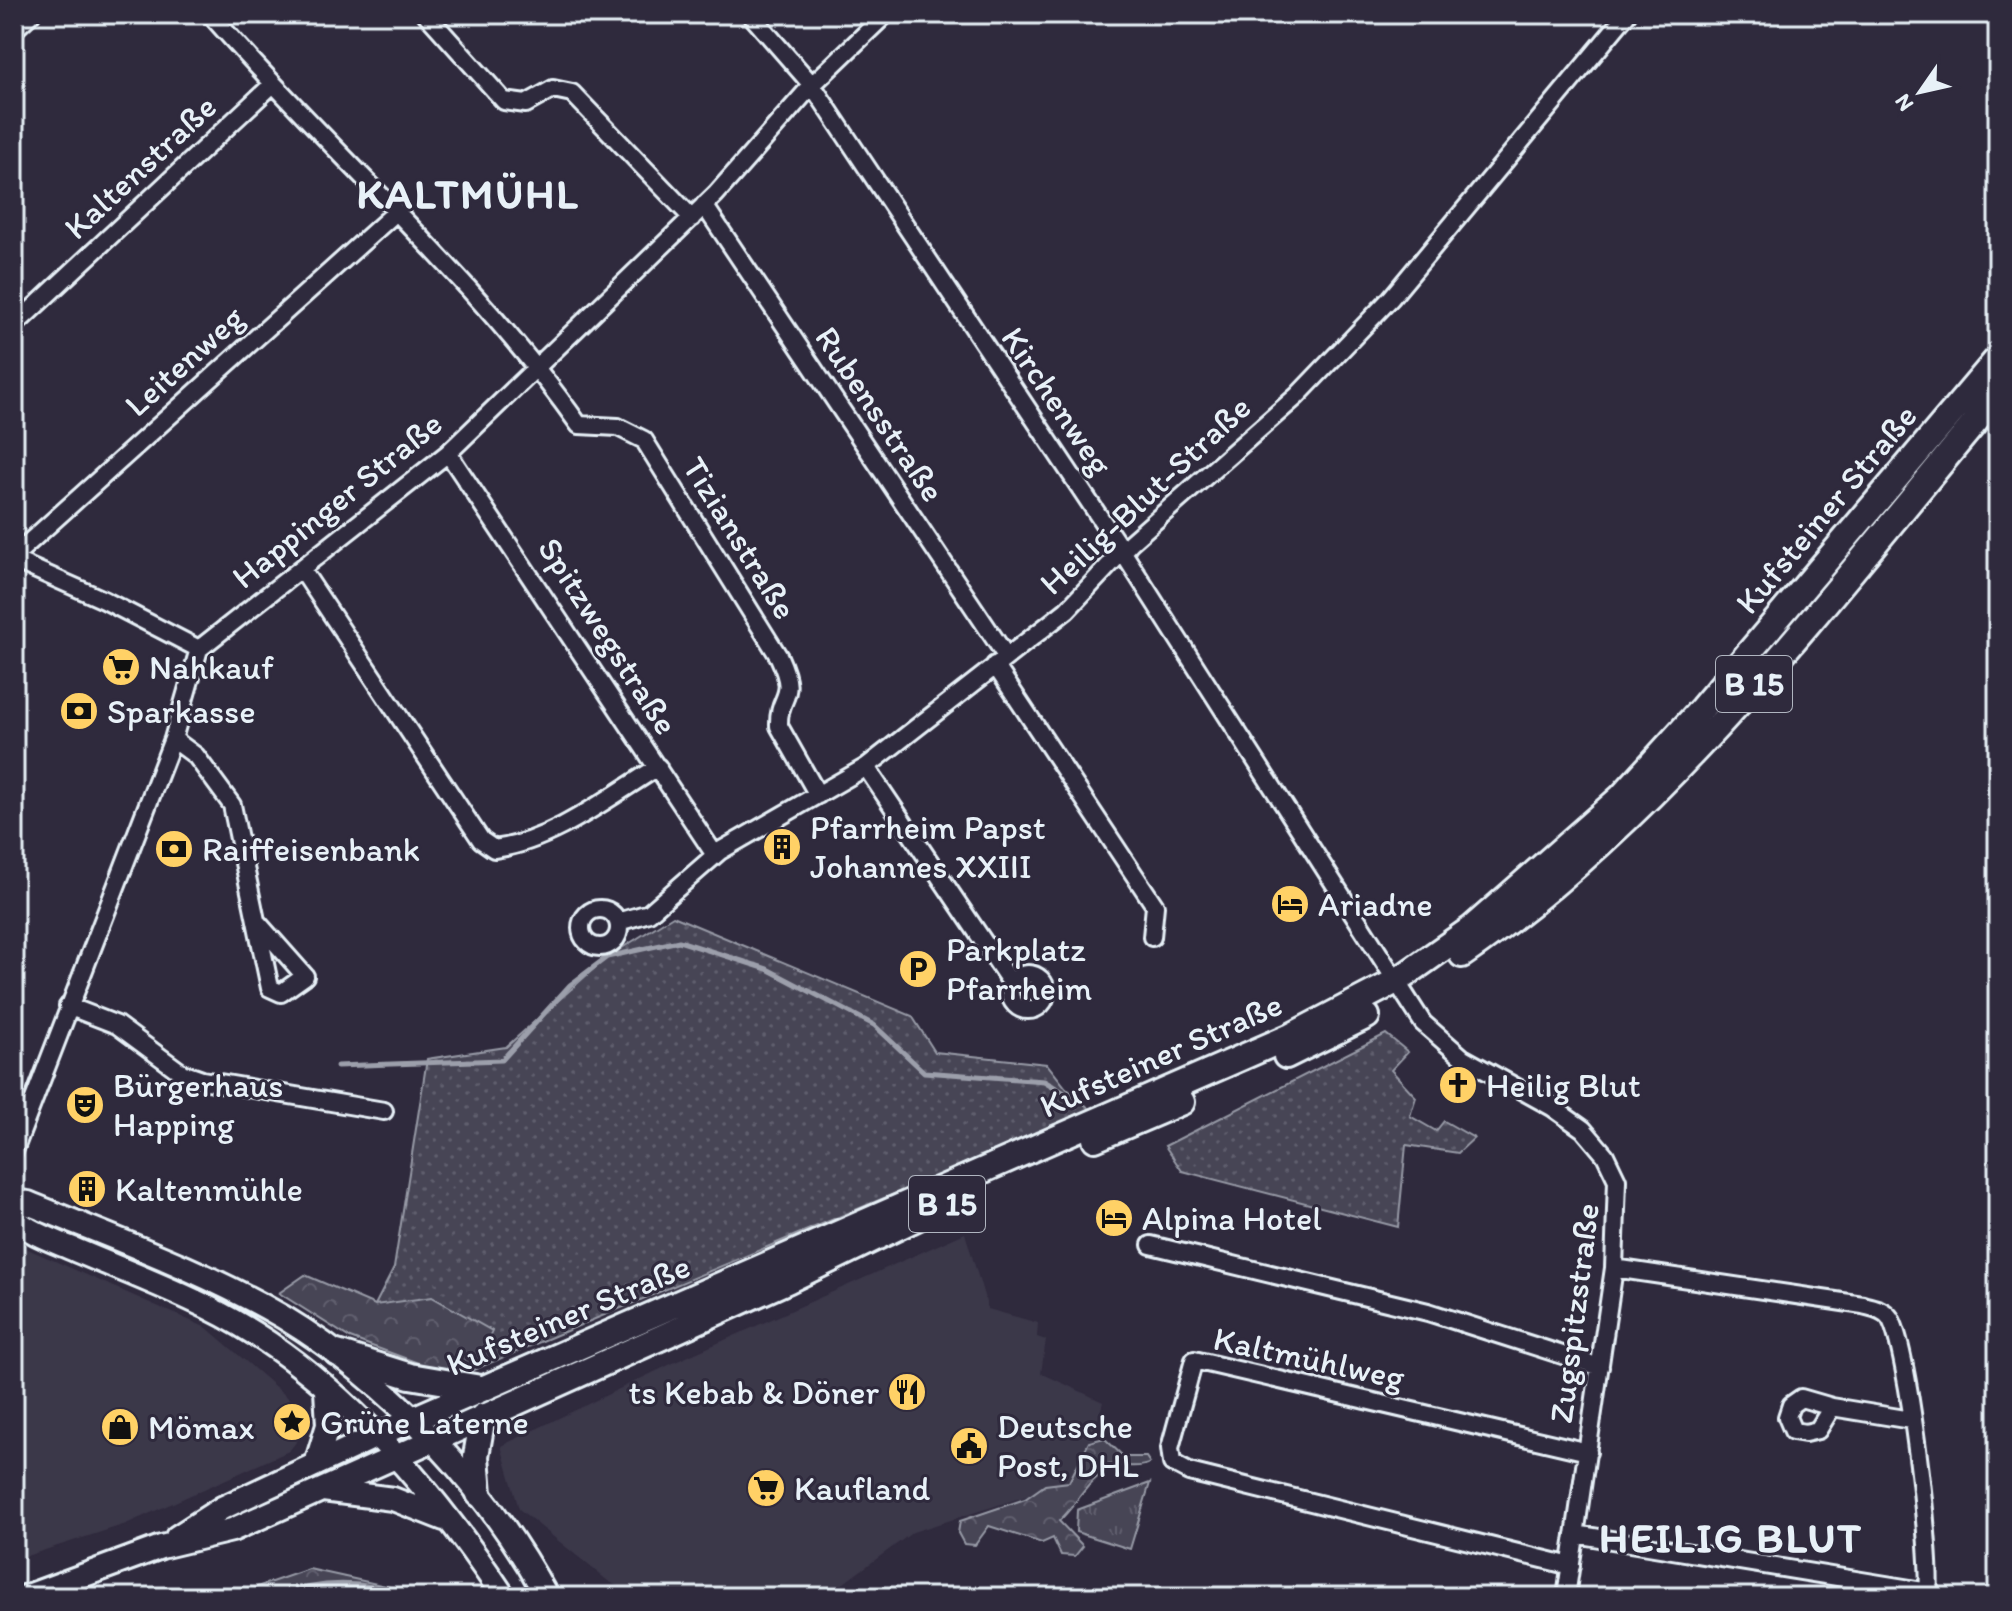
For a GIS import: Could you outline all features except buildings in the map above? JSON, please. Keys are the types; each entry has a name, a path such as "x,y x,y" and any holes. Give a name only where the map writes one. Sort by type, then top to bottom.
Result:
{"main road":[{"name":"Kufsteiner Straße","path":"161,1547 222,1508 411,1420 1401,987 1621,797 1702,708 1998,358"},
{"name":"Kufsteiner Straße","path":"25,1597 161,1547 232,1530 762,1292 937,1208 1329,1037 1531,903 1666,782 1998,395"},
{"path":"14,1201 28,1203 221,1285 282,1317 337,1353 411,1420 479,1494 547,1597"},
{"path":"14,1218 50,1239 209,1307 265,1342 326,1390 395,1458 450,1522 504,1597"},
{"path":"337,1353 410,1376 484,1388"},
{"path":"316,1464 328,1425 326,1390"},
{"path":"479,1494 476,1456 483,1416"},
{"path":"321,1490 393,1499 450,1522"}],"street":[{"path":"14,30 31,14"},
{"path":"210,14 272,85 537,365"},
{"path":"426,14 504,101 526,104 553,89 572,93 692,218"},
{"name":"Kirchenweg","path":"750,14 812,85 1122,551 1401,987"},
{"name":"Happinger Straße","path":"199,649 448,453 692,218 812,85 886,14"},
{"name":"Heilig-Blut-Straße","path":"618,922 649,913 715,855 866,767 1067,610 1122,551 1297,396 1391,298 1627,14"},
{"name":"Kaltenstraße","path":"14,326 272,85"},
{"name":"Rubensstraße","path":"704,205 1001,661 1155,906 1152,937"},
{"name":"Leitenweg","path":"14,558 395,213"},
{"name":"Tizianstraße","path":"537,365 579,425 618,427 644,440 779,657 788,678 789,697 779,716 779,726 818,795"},
{"name":"Spitzwegstraße","path":"448,453 461,466 715,855"},
{"path":"14,558 199,649 173,739 14,1151"},
{"path":"302,570 481,840 494,849 514,847 557,827 658,767"},
{"path":"173,739 196,756 232,805 258,923"},
{"path":"866,767 953,891 1012,984"},
{"name":"Zugspitzstraße","path":"1401,987 1423,1023 1444,1044 1500,1080 1552,1107 1596,1141 1613,1169 1620,1194 1614,1268 1566,1597"},
{"path":"68,1006 117,1025 182,1073 202,1080 384,1111"},
{"path":"1151,1245 1428,1312 1600,1367"},
{"path":"1575,1534 1929,1594 1927,1540 1911,1420 1896,1332 1882,1310 1614,1268"},
{"name":"Kaltmühlweg","path":"1571,1566 1189,1472 1172,1463 1170,1448 1194,1360 1588,1452"},
{"path":"1832,1407 1911,1420"},
{"path":"842,1597 853,1597"}],"shaded area":[{"path":"965,1233 988,1309 1038,1323 1037,1337 1046,1340 1041,1373 1103,1402 1079,1494 1027,1496 913,1532 825,1597 637,1597 608,1581 519,1509 501,1446 673,1363"},
{"path":"14,1243 207,1328 314,1420 289,1451 126,1524 14,1560"}],"green space":[{"path":"673,916 912,1016 935,1052 1047,1064 1066,1088 1092,1111 473,1370 492,1331 375,1305 394,1268 427,1059 506,1047 606,958"},
{"path":"1386,1034 1408,1052 1391,1070 1416,1097 1410,1116 1436,1131 1444,1121 1474,1138 1458,1153 1406,1145 1398,1227 1182,1171 1165,1146"},
{"path":"305,1275 375,1305 432,1297 492,1331 473,1370 429,1367 350,1338 279,1293"},
{"path":"1104,1438 1124,1457 1146,1457 1150,1463 1104,1472 1059,1521 1083,1546 1075,1556 1061,1555 1053,1538 1042,1543 989,1526 975,1545 964,1544 958,1533 960,1521 1025,1499 1045,1485 1069,1482 1089,1442"},
{"path":"1150,1483 1130,1549 1076,1532 1077,1510"},
{"path":"309,1569 413,1592 412,1597 228,1597"}],"waterway":[{"path":"337,1066 502,1060 570,985 607,957 679,941 767,969 874,1025 924,1072 1044,1081 1078,1101"},
{"path":"278,1597 311,1587 344,1584 411,1597"}],"place":[{"name":"Nahkauf","path":"121,667"},
{"name":"Sparkasse","path":"79,711"},
{"name":"Pfarrheim Papst Johannes XXIII","path":"782,847"},
{"name":"Raiffeisenbank","path":"174,849"},
{"name":"Ariadne","path":"1290,904"},
{"name":"Parkplatz Pfarrheim","path":"918,969"},
{"name":"Heilig Blut","path":"1458,1085"},
{"name":"Bürgerhaus Happing","path":"85,1105"},
{"name":"Kaltenmühle","path":"87,1189"},
{"name":"Alpina Hotel","path":"1114,1218"},
{"name":"ts Kebab & Döner","path":"907,1392"},
{"name":"Grüne Laterne","path":"292,1422"},
{"name":"Mömax","path":"120,1427"},
{"name":"Deutsche Post, DHL","path":"969,1446"},
{"name":"Kaufland","path":"766,1488"}],"district":[{"name":"KALTMÜHL","path":"468,193"},
{"name":"HEILIG BLUT","path":"1731,1537"}]}
